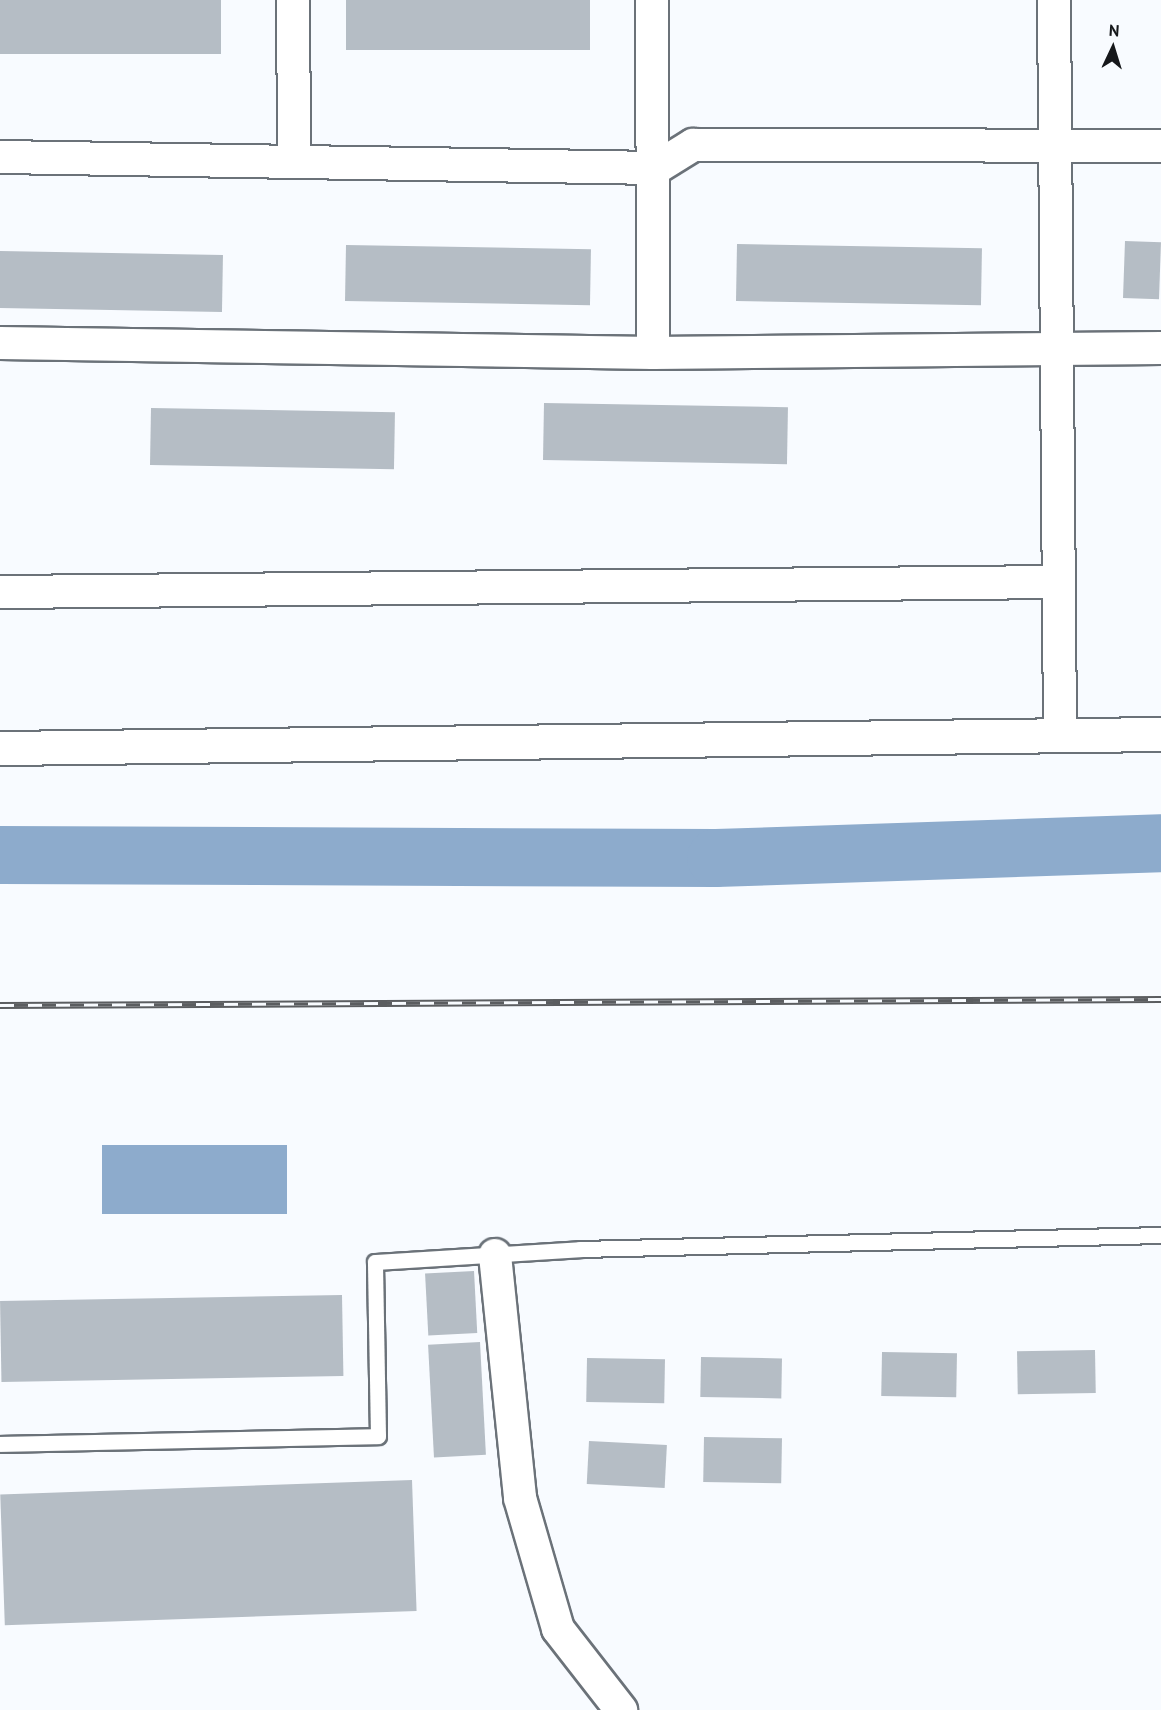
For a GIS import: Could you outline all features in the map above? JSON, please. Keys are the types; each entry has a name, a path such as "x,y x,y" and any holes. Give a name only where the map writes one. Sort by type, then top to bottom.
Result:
{"street":[{"path":"293,0 294,162"},
{"path":"652,0 656,168 653,353"},
{"path":"1054,0 1060,735"},
{"path":"0,157 656,168 693,145 1161,146"},
{"path":"0,343 653,353 1161,348"},
{"path":"0,592 1059,582"},
{"path":"0,748 1161,734"},
{"path":"495,1255 520,1498 558,1629 621,1710"}],"lane":[{"path":"0,1444 378,1436 375,1262 495,1255 1161,1234"}],"water":[{"path":"102,1145 287,1145 287,1214 102,1214"}],"building":[{"path":"0,0 221,0 221,54 0,54"},
{"path":"346,0 590,0 590,50 346,50"},
{"path":"1125,241 1161,242 1159,299 1123,298"},
{"path":"737,244 982,248 981,305 736,301"},
{"path":"346,245 591,249 590,305 345,301"},
{"path":"0,251 223,255 222,312 0,308"},
{"path":"544,403 788,407 787,464 543,460"},
{"path":"151,408 395,412 394,469 150,465"},
{"path":"474,1271 477,1333 428,1335 425,1274"},
{"path":"342,1295 343,1376 1,1382 0,1301"},
{"path":"480,1342 486,1455 434,1458 428,1345"},
{"path":"1095,1350 1096,1393 1018,1394 1017,1351"},
{"path":"882,1352 957,1353 956,1397 881,1396"},
{"path":"701,1357 782,1358 781,1398 700,1397"},
{"path":"587,1358 665,1359 664,1403 586,1402"},
{"path":"704,1437 782,1438 781,1483 703,1482"},
{"path":"589,1441 667,1445 665,1488 587,1484"},
{"path":"412,1480 417,1611 5,1625 0,1494"}],"waterway":[{"path":"0,855 716,858 1161,843"}],"railway":[{"path":"0,1005 1161,999"}]}
